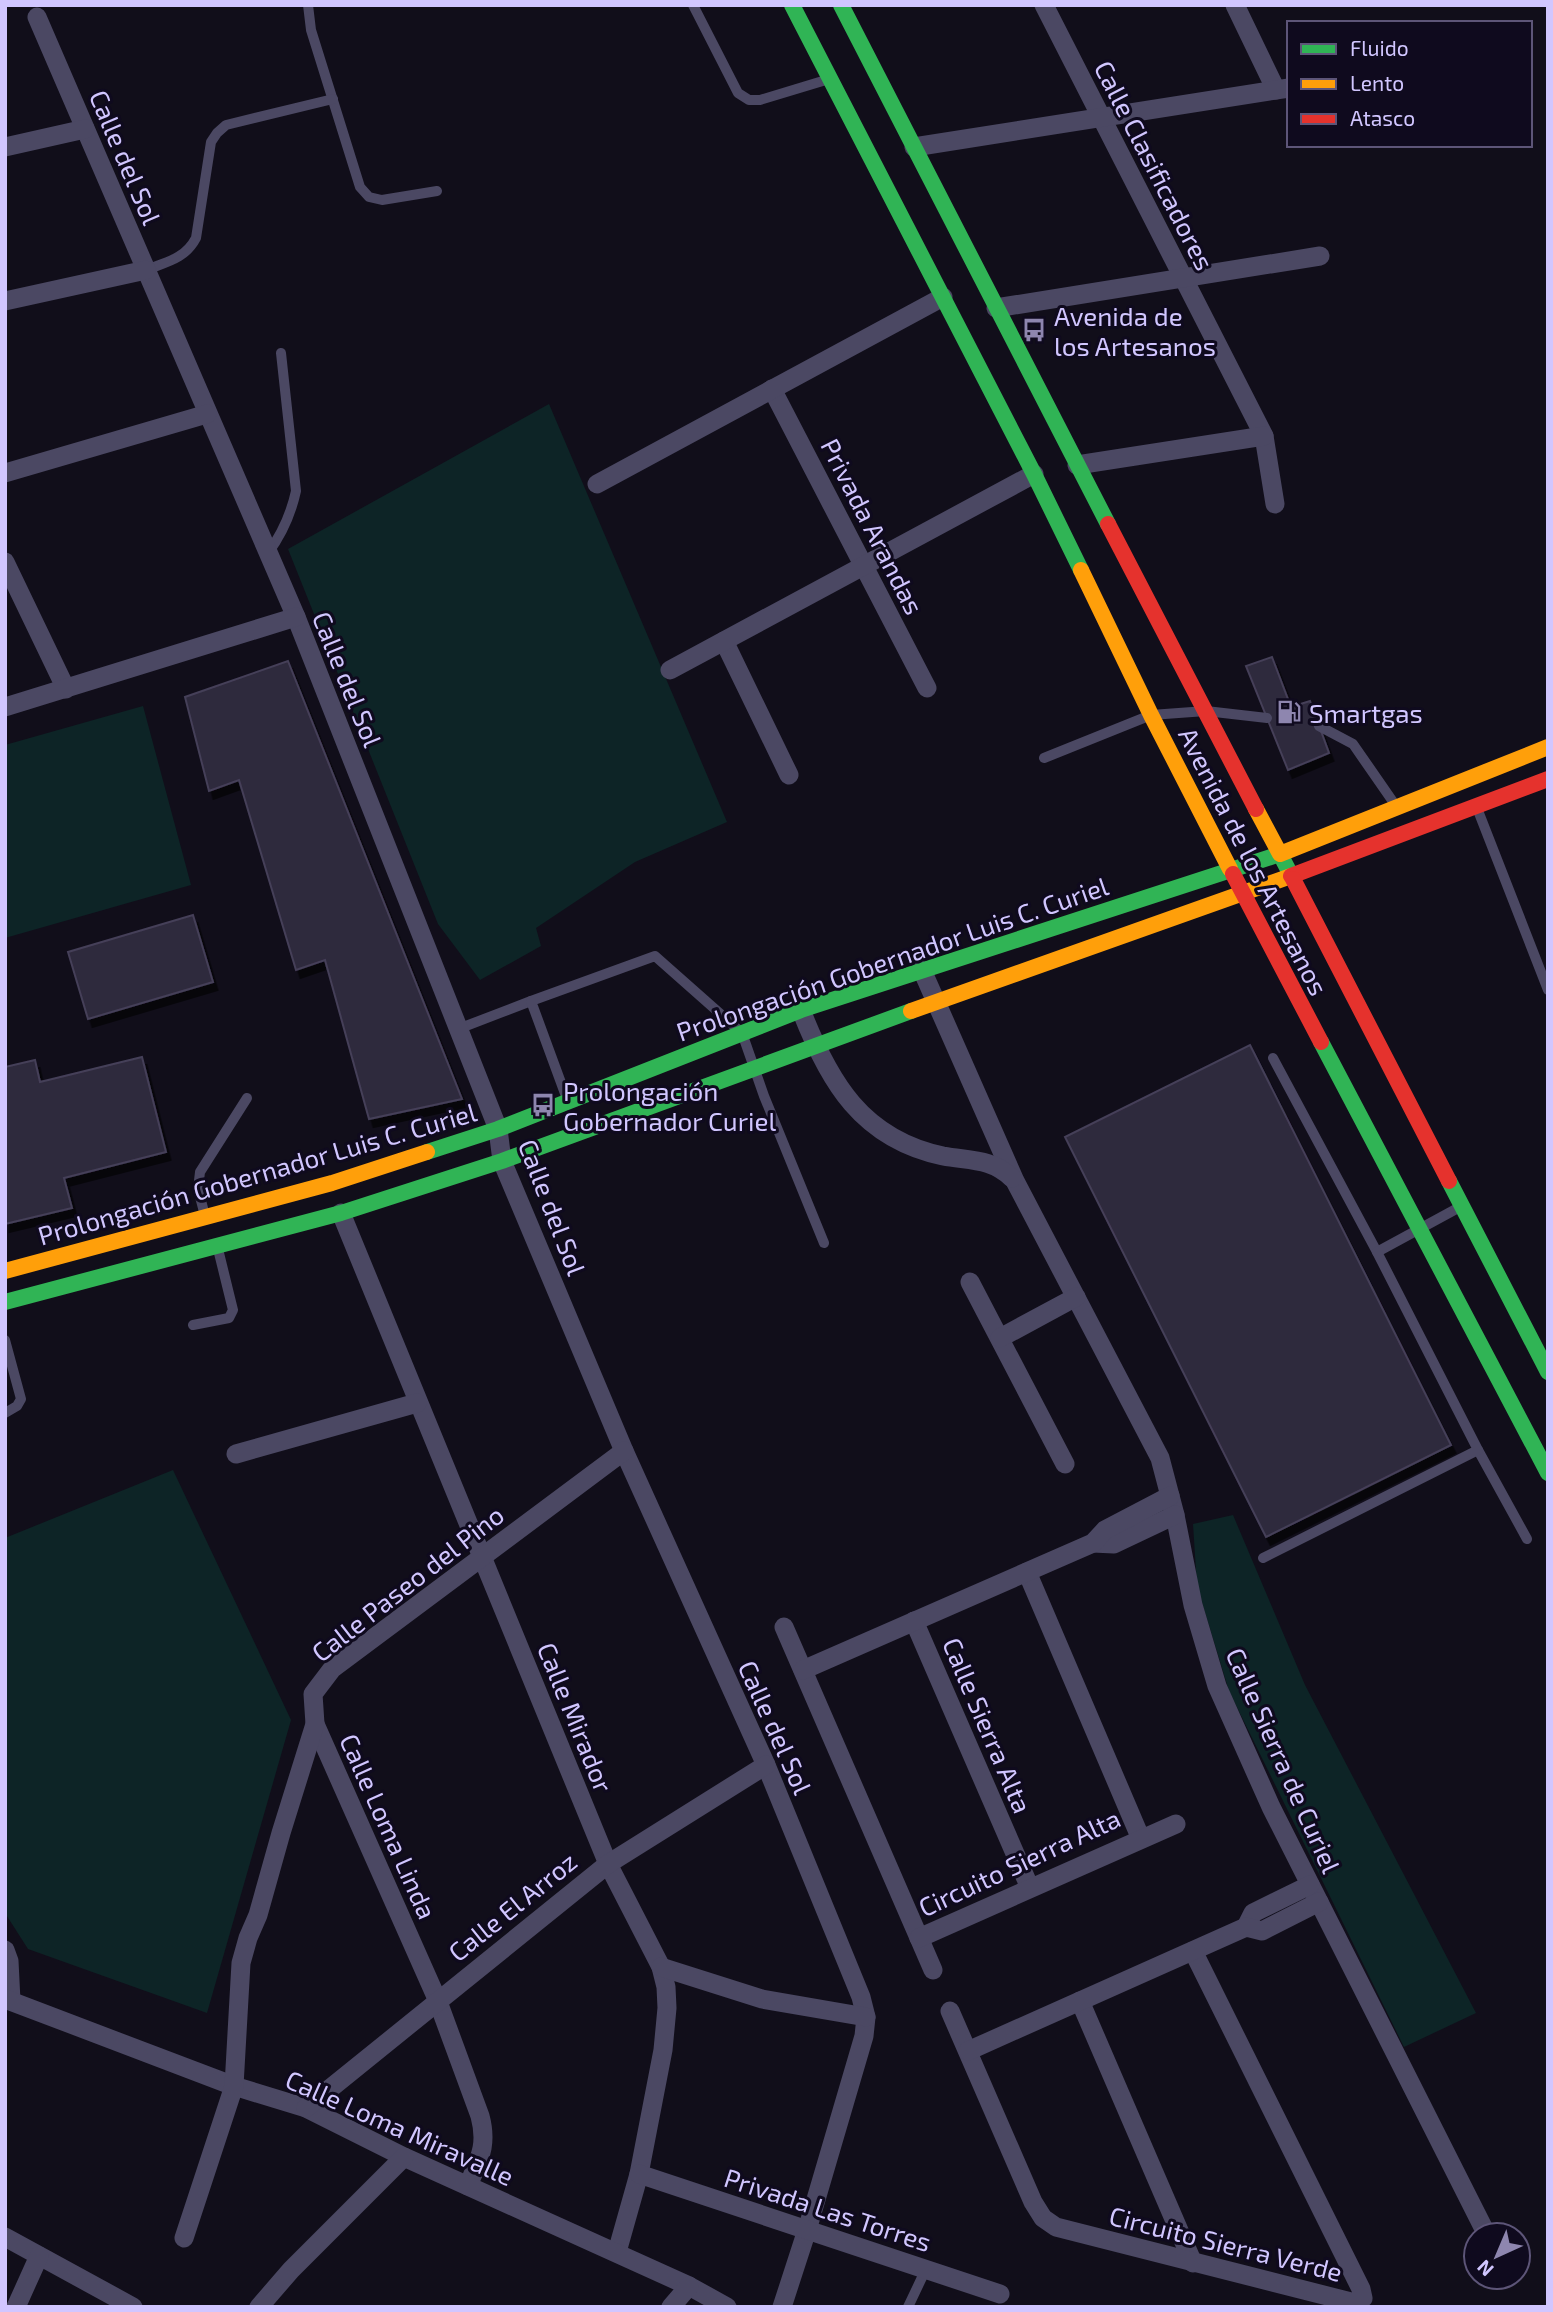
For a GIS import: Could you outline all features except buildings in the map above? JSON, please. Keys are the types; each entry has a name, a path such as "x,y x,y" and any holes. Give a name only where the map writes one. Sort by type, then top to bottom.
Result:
{"main road":[{"name":"Avenida de los Artesanos","path":"792,5 830,79 853,110 943,297 1242,893 1548,1473"},
{"name":"Avenida de los Artesanos","path":"841,5 883,99 914,147 996,308 1009,356 1077,465 1548,1372"},
{"path":"981,370 1009,356"},
{"name":"Prolongación Gobernador Luis C. Curiel","path":"5,1271 211,1232 341,1213 502,1161 578,1127 937,1003 1409,831 1548,747"},
{"name":"Prolongación Gobernador Luis C. Curiel","path":"5,1302 211,1232 332,1183 570,1106 801,1010 1280,853 1397,807 1548,779"}],"street":[{"name":"Calle Clasificadores","path":"1044,5 1264,436 1275,505"},
{"path":"914,147 1282,89 1235,5"},
{"name":"Calle del Sol","path":"37,17 296,617 498,1129 502,1161 624,1451 766,1765 861,1997 866,2017 864,2036 782,2307"},
{"path":"5,147 85,129"},
{"path":"996,308 1320,256"},
{"path":"5,302 146,270"},
{"path":"597,484 943,297"},
{"name":"Privada Arandas","path":"772,389 927,688"},
{"path":"5,473 207,414"},
{"path":"1077,465 1264,436"},
{"path":"670,670 1034,474"},
{"path":"5,562 66,689"},
{"path":"5,707 296,617"},
{"path":"724,641 789,775"},
{"name":"Calle Sierra de Curiel","path":"922,970 1015,1181 1160,1458 1193,1605 1217,1686 1271,1807 1480,2221"},
{"name":"Calle Sierra de Curiel","path":"801,1010 814,1045 842,1090 877,1129 901,1143 925,1152 993,1163 1015,1181"},
{"name":"Calle Mirador","path":"341,1213 608,1864 661,1967 667,2008 663,2050 639,2174 617,2252"},
{"path":"970,1282 1065,1464"},
{"path":"1000,1338 1076,1297"},
{"path":"236,1454 417,1403"},
{"name":"Calle Paseo del Pino","path":"184,2238 234,2086 241,1964 315,1724 313,1695 332,1669 624,1451"},
{"path":"803,1670 1093,1543 1114,1544 1172,1506"},
{"name":"Circuito Sierra Alta","path":"784,1627 919,1938 1141,1839 1027,1572"},
{"name":"Calle Sierra Alta","path":"914,1621 1030,1888"},
{"name":"Calle Loma Linda","path":"315,1724 438,2000 480,2116 485,2134 483,2151 468,2186"},
{"name":"Calle El Arroz","path":"306,2108 608,1864 766,1765"},
{"path":"1141,1839 1176,1824"},
{"path":"968,2051 1246,1927 1262,1931 1315,1894"},
{"path":"919,1938 933,1970"},
{"path":"5,1950 9,1961 8,2000"},
{"name":"Circuito Sierra Verde","path":"950,2011 1033,2202 1043,2218 1056,2227 1355,2303 1363,2298 1361,2289 1193,1951"},
{"path":"661,1967 762,1999 866,2017"},
{"name":"Calle Loma Miravalle","path":"8,2000 234,2086 306,2108 404,2157 689,2286 727,2307"},
{"path":"1080,2001 1193,2263"},
{"path":"260,2307 291,2270 404,2157"},
{"name":"Privada Las Torres","path":"639,2174 1000,2294"},
{"path":"5,2237 133,2307"},
{"path":"16,2307 39,2256"},
{"path":"671,2307 689,2286"}],"lane":[{"path":"308,5 311,30 360,187 369,197 382,200 437,191"},
{"path":"693,5 738,93 749,100 760,100 830,79"},
{"path":"146,270 190,251 196,238 211,142 217,133 226,125 333,99"},
{"path":"268,554 280,538 296,491 281,353"},
{"path":"1044,758 1151,715 1206,711 1268,718"},
{"path":"1319,726 1353,744 1397,807 1409,831"},
{"path":"1471,793 1548,990"},
{"path":"458,1029 655,956 742,1033 764,1096 824,1243"},
{"path":"531,1001 570,1106"},
{"path":"1273,1058 1527,1539"},
{"path":"193,1325 229,1318 232,1315 233,1310 198,1189 200,1172 247,1098"},
{"path":"1377,1252 1462,1206"},
{"path":"5,1340 22,1399 17,1406 5,1413"},
{"path":"1263,1558 1478,1450"},
{"path":"908,2307 926,2269"}],"green space":[{"path":"549,404 727,822 635,862 536,928 541,946 480,980 438,924 288,549"},
{"path":"143,706 191,885 5,938 5,745"},
{"path":"173,1470 291,1720 207,2013 28,1949 5,1913 5,1538"},
{"path":"1233,1515 1305,1685 1476,2013 1404,2047 1229,1691 1197,1586 1193,1524"}],"traffic: fast":[{"path":"792,5 1081,570"},
{"path":"841,5 1108,524"},
{"path":"427,1152 498,1129 801,1010 1280,854 1293,879"},
{"path":"5,1302 341,1213 502,1161 911,1011"},
{"path":"1321,1042 1548,1473"},
{"path":"1449,1181 1548,1372"}],"traffic: slow":[{"path":"1081,570 1230,869"},
{"path":"1256,809 1280,854 1548,747"},
{"path":"911,1011 1291,876"},
{"path":"5,1271 332,1183 427,1152"}],"traffic: jam":[{"path":"1108,524 1256,809"},
{"path":"1291,876 1548,779"},
{"path":"1233,874 1321,1042"},
{"path":"1293,879 1449,1181"}],"place":[{"name":"Avenida de los Artesanos","path":"1034,330"},
{"name":"Smartgas","path":"1289,712"},
{"name":"Prolongación Gobernador Curiel","path":"543,1105"}]}
